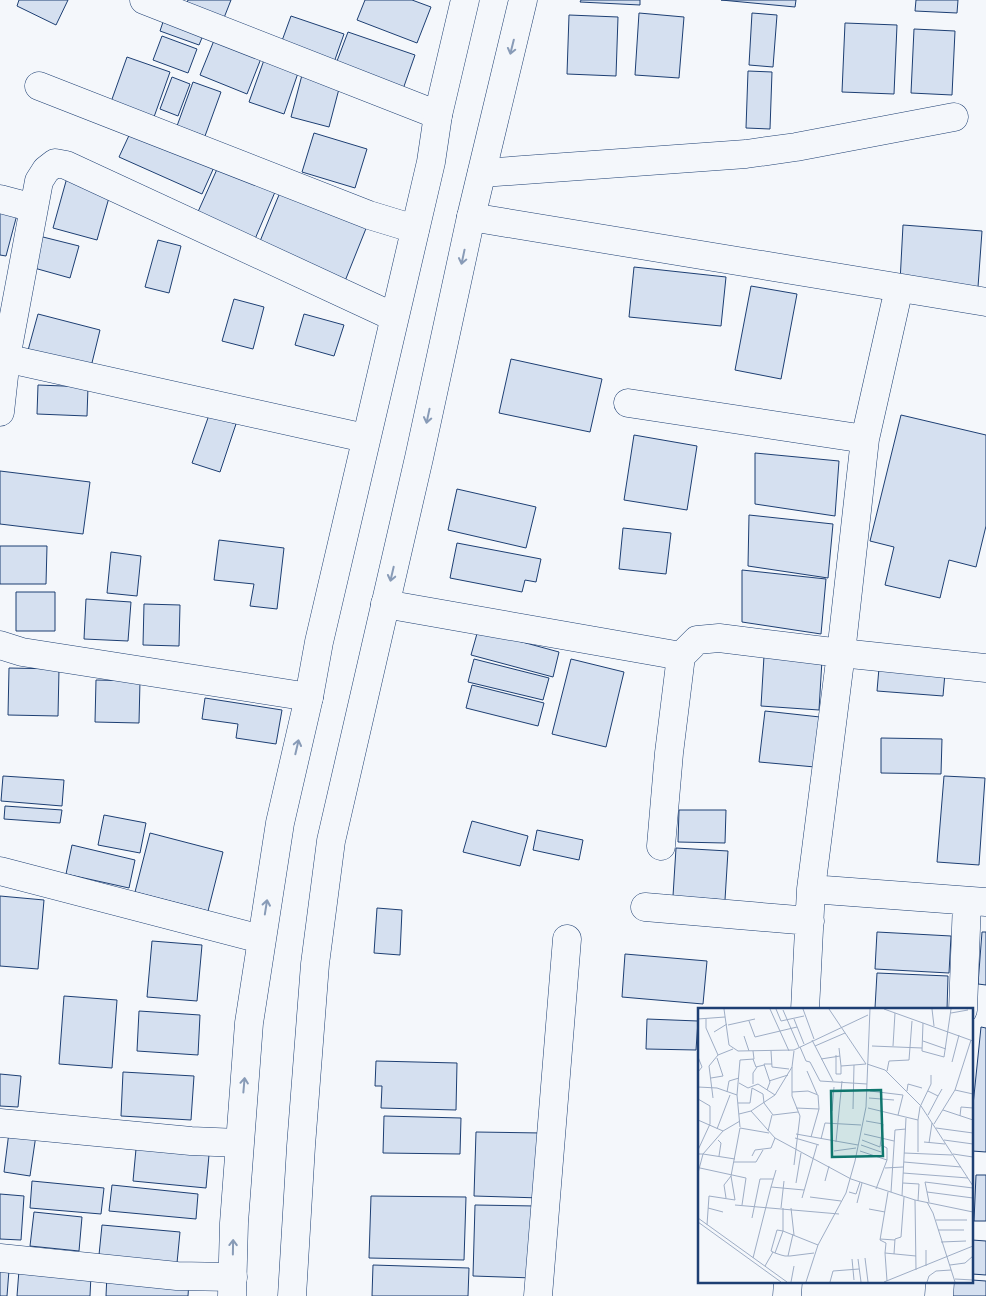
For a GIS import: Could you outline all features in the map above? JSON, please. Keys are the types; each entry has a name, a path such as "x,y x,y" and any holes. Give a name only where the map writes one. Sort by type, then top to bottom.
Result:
{"main road":[{"path":"144,0 438,115"},
{"path":"0,1258 177,1276 232,1287 239,1143 249,1023 260,939 280,823 309,697 319,642 431,162 438,115 465,0"},
{"path":"292,1296 314,974 330,841 419,458 471,217 523,0"},
{"path":"38,86 369,215 415,229"},
{"path":"482,172 746,154 796,147 954,116"},
{"path":"0,412 3,358 39,181 46,170 55,163 66,165 394,317"},
{"path":"0,199 34,208"},
{"path":"471,217 986,302"},
{"path":"804,1008 812,889 866,439 900,288"},
{"path":"3,358 366,438"},
{"path":"628,403 866,439"},
{"path":"385,604 681,656"},
{"path":"661,846 669,753 681,656 697,640 718,638 986,668"},
{"path":"0,645 22,652 309,697"},
{"path":"0,871 260,939"},
{"path":"812,889 976,902 963,1008"},
{"path":"646,907 810,921"},
{"path":"538,1296 567,939"},
{"path":"0,1123 191,1141 239,1143"}],"building":[{"path":"19,0 68,0 56,25 17,6"},
{"path":"188,0 231,0 220,28 183,13"},
{"path":"365,0 412,0 431,7 417,43 357,20"},
{"path":"581,0 640,0 640,5 580,2"},
{"path":"721,0 796,0 795,7"},
{"path":"916,0 958,0 957,13 915,11"},
{"path":"639,13 684,17 679,78 635,75"},
{"path":"752,13 777,15 773,67 749,65"},
{"path":"569,15 618,17 616,76 567,74"},
{"path":"291,16 344,34 332,68 279,49"},
{"path":"164,19 204,33 199,45 160,31"},
{"path":"845,23 897,25 894,94 842,92"},
{"path":"914,29 955,31 952,95 911,93"},
{"path":"348,32 415,55 402,92 334,69"},
{"path":"162,36 197,49 188,73 153,60"},
{"path":"215,38 262,56 247,94 200,75"},
{"path":"127,57 170,72 154,117 111,102"},
{"path":"264,60 298,73 284,114 249,102"},
{"path":"748,71 772,72 770,129 746,128"},
{"path":"302,75 340,85 329,127 291,117"},
{"path":"172,77 190,84 178,116 160,109"},
{"path":"193,82 221,92 205,136 177,126"},
{"path":"132,129 215,165 202,194 119,157"},
{"path":"314,133 367,149 355,188 302,172"},
{"path":"218,167 275,192 255,239 197,214"},
{"path":"68,174 112,187 97,240 53,228"},
{"path":"281,190 367,226 343,286 256,251"},
{"path":"0,202 19,207 6,256 0,255"},
{"path":"903,225 982,231 978,287 900,282"},
{"path":"35,235 79,246 70,278 27,266"},
{"path":"158,240 181,246 169,293 145,287"},
{"path":"634,267 726,277 721,326 629,317"},
{"path":"751,286 797,294 781,379 735,370"},
{"path":"234,299 264,307 253,349 222,341"},
{"path":"38,314 100,330 90,371 27,354"},
{"path":"304,314 344,325 334,356 295,345"},
{"path":"511,359 602,379 590,432 499,413"},
{"path":"38,385 88,387 87,416 37,414"},
{"path":"209,415 236,424 220,472 192,463"},
{"path":"901,415 986,435 986,526 976,567 949,560 940,598 885,585 894,547 870,541"},
{"path":"634,435 697,446 687,510 624,500"},
{"path":"755,453 839,461 835,516 755,504"},
{"path":"0,471 90,482 83,534 0,524"},
{"path":"457,489 536,507 526,548 448,530"},
{"path":"749,515 833,524 828,578 748,566"},
{"path":"623,528 671,533 666,574 619,569"},
{"path":"219,540 284,548 277,609 250,606 254,584 214,580"},
{"path":"457,543 541,559 536,582 525,580 522,592 450,578"},
{"path":"0,546 47,546 46,584 0,584"},
{"path":"111,552 141,556 137,596 107,593"},
{"path":"742,570 826,579 821,634 742,622"},
{"path":"16,592 55,592 55,631 16,631"},
{"path":"86,599 131,602 128,641 84,639"},
{"path":"144,604 180,605 179,646 143,645"},
{"path":"478,630 559,652 553,677 471,655"},
{"path":"764,656 822,660 819,710 761,706"},
{"path":"474,659 549,678 543,700 468,682"},
{"path":"571,659 624,672 606,747 552,734"},
{"path":"9,668 59,669 58,716 8,715"},
{"path":"879,668 945,673 943,696 877,691"},
{"path":"96,680 140,681 139,723 95,722"},
{"path":"472,685 544,703 538,726 466,708"},
{"path":"205,698 282,710 276,744 236,738 238,724 202,719"},
{"path":"765,711 820,717 815,767 759,762"},
{"path":"881,738 942,739 941,774 881,773"},
{"path":"3,776 64,780 62,806 1,801"},
{"path":"944,776 985,778 979,865 937,862"},
{"path":"5,806 62,810 60,823 4,819"},
{"path":"679,810 726,810 725,843 678,842"},
{"path":"104,815 146,823 140,853 98,845"},
{"path":"472,821 528,836 520,866 463,852"},
{"path":"537,830 583,840 579,860 533,850"},
{"path":"150,833 223,852 208,911 135,892"},
{"path":"72,845 135,860 129,888 66,874"},
{"path":"676,848 728,851 725,900 673,896"},
{"path":"0,896 44,900 38,969 0,966"},
{"path":"377,908 402,910 400,955 374,953"},
{"path":"877,932 951,936 949,973 875,969"},
{"path":"982,932 986,932 986,985 978,984"},
{"path":"152,941 202,945 197,1001 147,997"},
{"path":"625,954 707,961 703,1004 622,997"},
{"path":"877,973 948,976 947,1008 875,1008"},
{"path":"64,996 117,1000 112,1068 59,1064"},
{"path":"139,1011 200,1015 198,1055 137,1051"},
{"path":"647,1019 698,1021 696,1050 646,1049"},
{"path":"981,1027 986,1028 986,1152 974,1151 974,1095"},
{"path":"376,1061 457,1063 456,1110 381,1108 382,1086 375,1086"},
{"path":"123,1072 194,1076 191,1120 121,1116"},
{"path":"0,1074 21,1076 18,1107 0,1106"},
{"path":"384,1116 461,1118 460,1154 383,1153"},
{"path":"9,1132 36,1135 30,1176 4,1172"},
{"path":"476,1132 542,1133 541,1198 474,1196"},
{"path":"136,1149 209,1155 206,1188 133,1181"},
{"path":"976,1175 986,1175 986,1221 974,1221"},
{"path":"32,1181 104,1188 101,1214 30,1208"},
{"path":"112,1185 198,1194 196,1219 109,1211"},
{"path":"0,1194 24,1196 21,1240 0,1239"},
{"path":"371,1196 466,1197 464,1260 369,1258"},
{"path":"475,1205 535,1206 533,1278 473,1276"},
{"path":"34,1212 82,1217 79,1251 30,1246"},
{"path":"102,1225 180,1232 177,1263 99,1255"},
{"path":"974,1240 986,1241 986,1275 974,1274"},
{"path":"373,1265 469,1268 468,1296 372,1296"},
{"path":"0,1270 9,1270 7,1296 0,1296"},
{"path":"19,1270 91,1275 90,1296 17,1296"},
{"path":"107,1274 189,1281 188,1296 106,1296"},
{"path":"974,1280 986,1281 986,1296 947,1296 948,1284 974,1284"}]}
